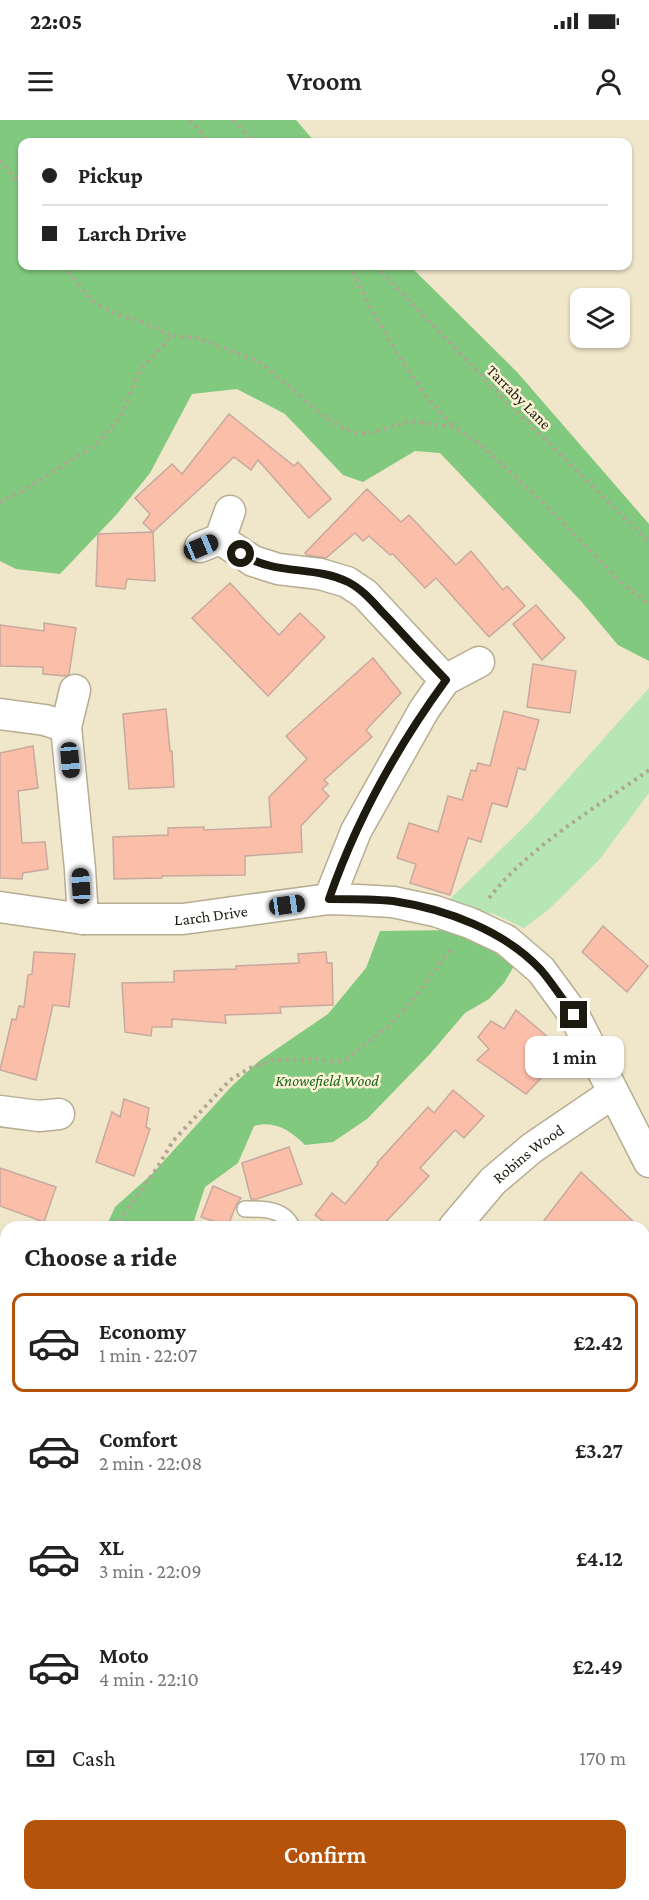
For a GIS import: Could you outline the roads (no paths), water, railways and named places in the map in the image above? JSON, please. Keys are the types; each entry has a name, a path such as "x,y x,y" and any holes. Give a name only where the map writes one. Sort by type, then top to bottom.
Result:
{"street":[{"path":"217,532 253,561 278,569 320,574 347,582 365,594 446,680"},
{"path":"329,899 361,821 408,735 446,680 479,662"},
{"path":"75,690 66,727 83,919"},
{"path":"0,714 45,720 66,727"},
{"name":"Larch Drive","path":"0,907 83,919 183,919 329,899 393,902 435,911 470,923 506,940 541,970 574,1015 649,1162"},
{"name":"Robins Wood","path":"459,1221 493,1181 532,1148 613,1093"},
{"path":"0,1111 39,1116 59,1114"}],"lane":[{"path":"244,1209 272,1209 289,1221"}],"park label":[{"name":"Knowefield Wood","path":"327,1080"}]}
